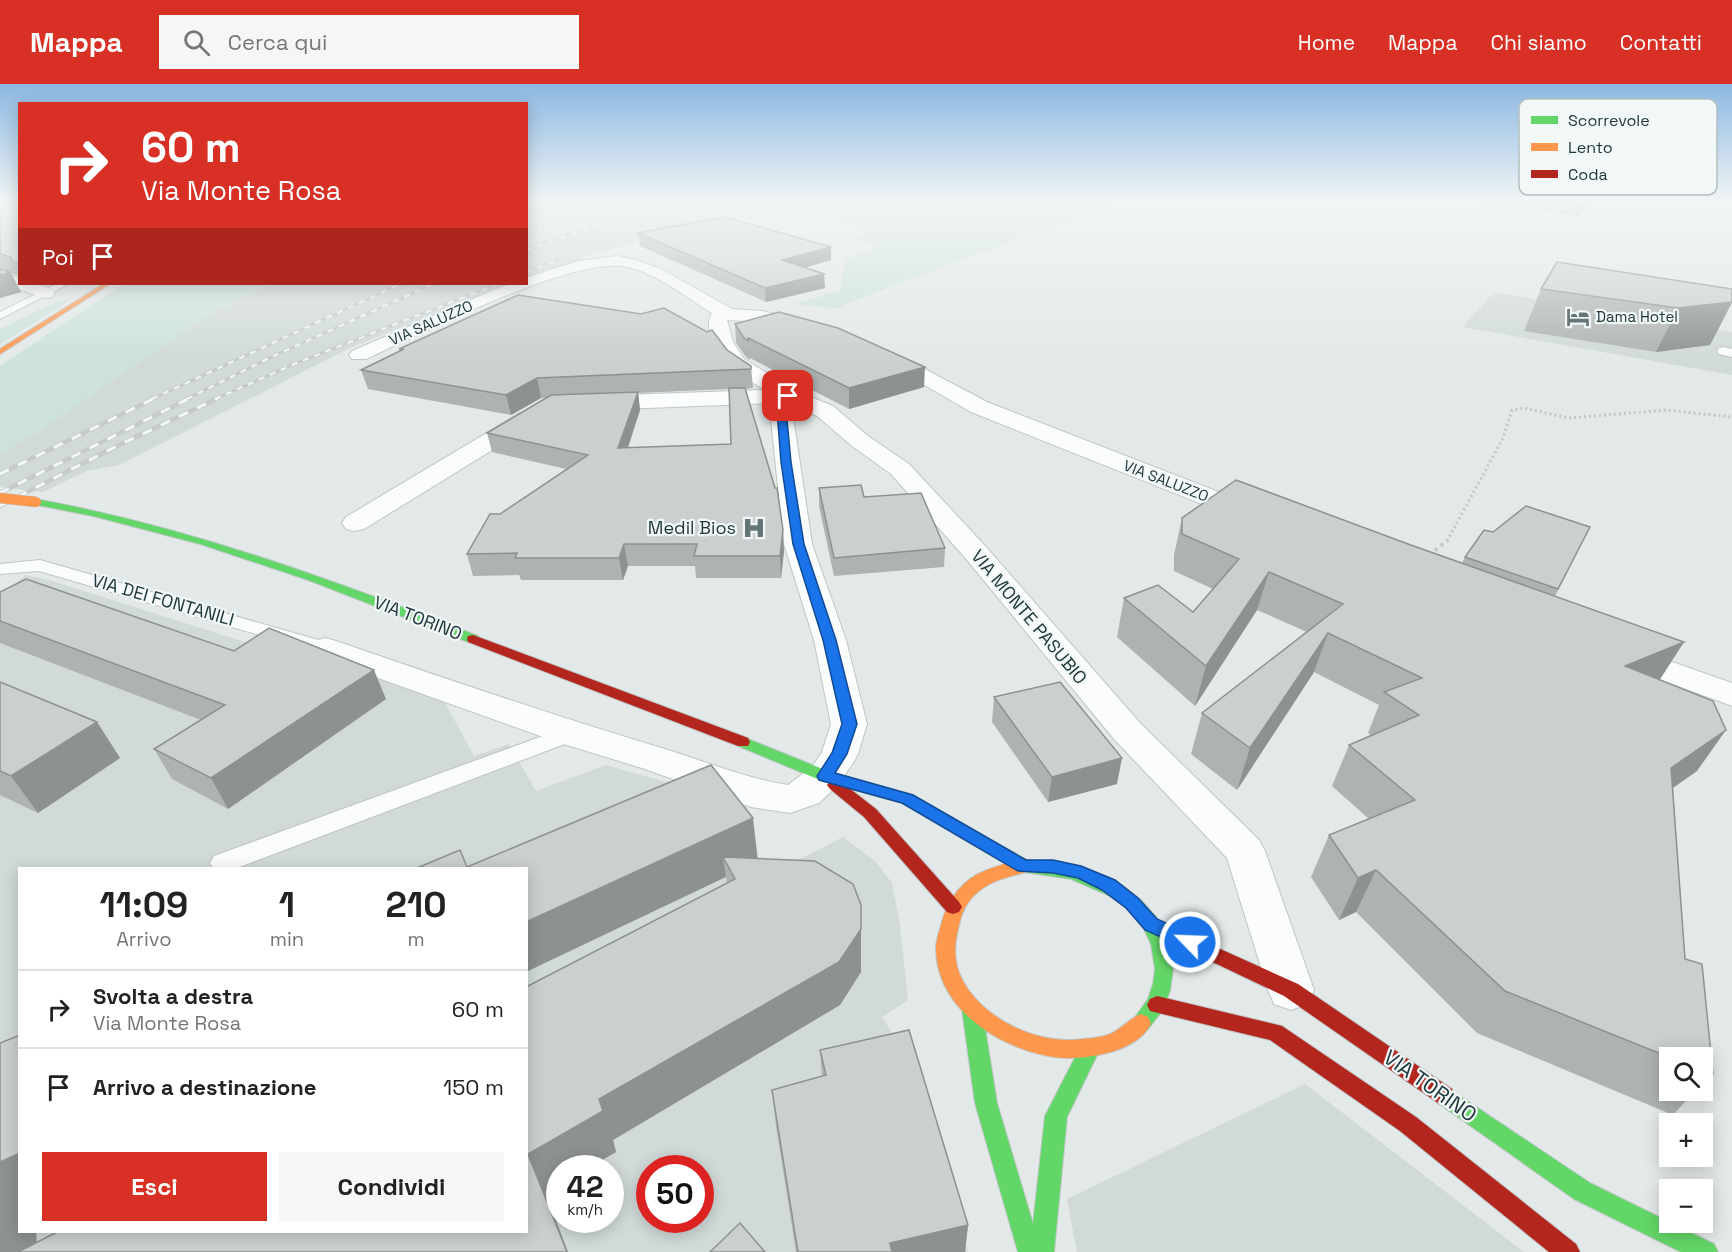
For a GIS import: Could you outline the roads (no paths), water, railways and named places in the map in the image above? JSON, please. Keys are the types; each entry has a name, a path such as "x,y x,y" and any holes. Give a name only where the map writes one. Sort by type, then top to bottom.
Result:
{"main road":[{"path":"0,352 105,285"},
{"name":"VIA TORINO","path":"0,498 92,511 172,531 258,557 763,749 825,776 907,799 1024,866"},
{"name":"VIA TORINO","path":"825,776 870,813 953,907"},
{"name":"VIA TORINO","path":"1024,866 1053,866 1108,885 1132,903 1151,925 1162,951 1165,979 1157,1005 1142,1026 1119,1040 1090,1049 1058,1049 1026,1042 996,1029 972,1009 954,984 944,957 944,931 953,907 970,887 995,873 1024,866"},
{"name":"VIA TORINO","path":"1151,925 1291,990 1582,1191 1706,1252"},
{"path":"1157,1005 1275,1032 1407,1124 1568,1252"},
{"path":"972,1009 986,1103 1030,1252"},
{"path":"1042,1252 1056,1116 1090,1049"}],"street":[{"name":"VIA SALUZZO","path":"528,284 610,256"},
{"name":"VIA SALUZZO","path":"613,256 655,273 733,313 753,314 826,335"},
{"path":"0,277 18,283"},
{"path":"23,285 46,293"},
{"name":"VIA SALUZZO","path":"359,355 483,300 524,285"},
{"name":"VIA MONTE PASUBIO","path":"733,313 719,316 717,324 723,342 737,363 788,396 825,411 860,441 900,470 976,554 1127,731 1245,852 1291,990"},
{"name":"VIA SALUZZO","path":"866,350 916,372 979,407 1274,523"},
{"path":"325,648 570,734 656,759 750,793 790,799 806,793 825,776 840,754 849,724 830,640 798,544 781,410 788,396 573,404"},
{"path":"355,523 549,405"},
{"path":"1601,647 1732,695"}],"lane":[{"path":"0,316 61,285"},
{"name":"VIA DEI FONTANILI","path":"0,569 40,565 325,648"},
{"path":"223,863 570,734"}],"railway":[{"path":"528,271 558,260"},
{"path":"152,399 398,285"},
{"path":"187,399 267,359 431,285"},
{"path":"215,399 299,362 495,285"},
{"path":"0,474 155,398"},
{"path":"0,493 190,398"},
{"path":"0,506 111,449 218,398"}],"place":[{"name":"Dama Hotel","path":"1578,317"},
{"name":"Medil Bios","path":"754,528"}]}
